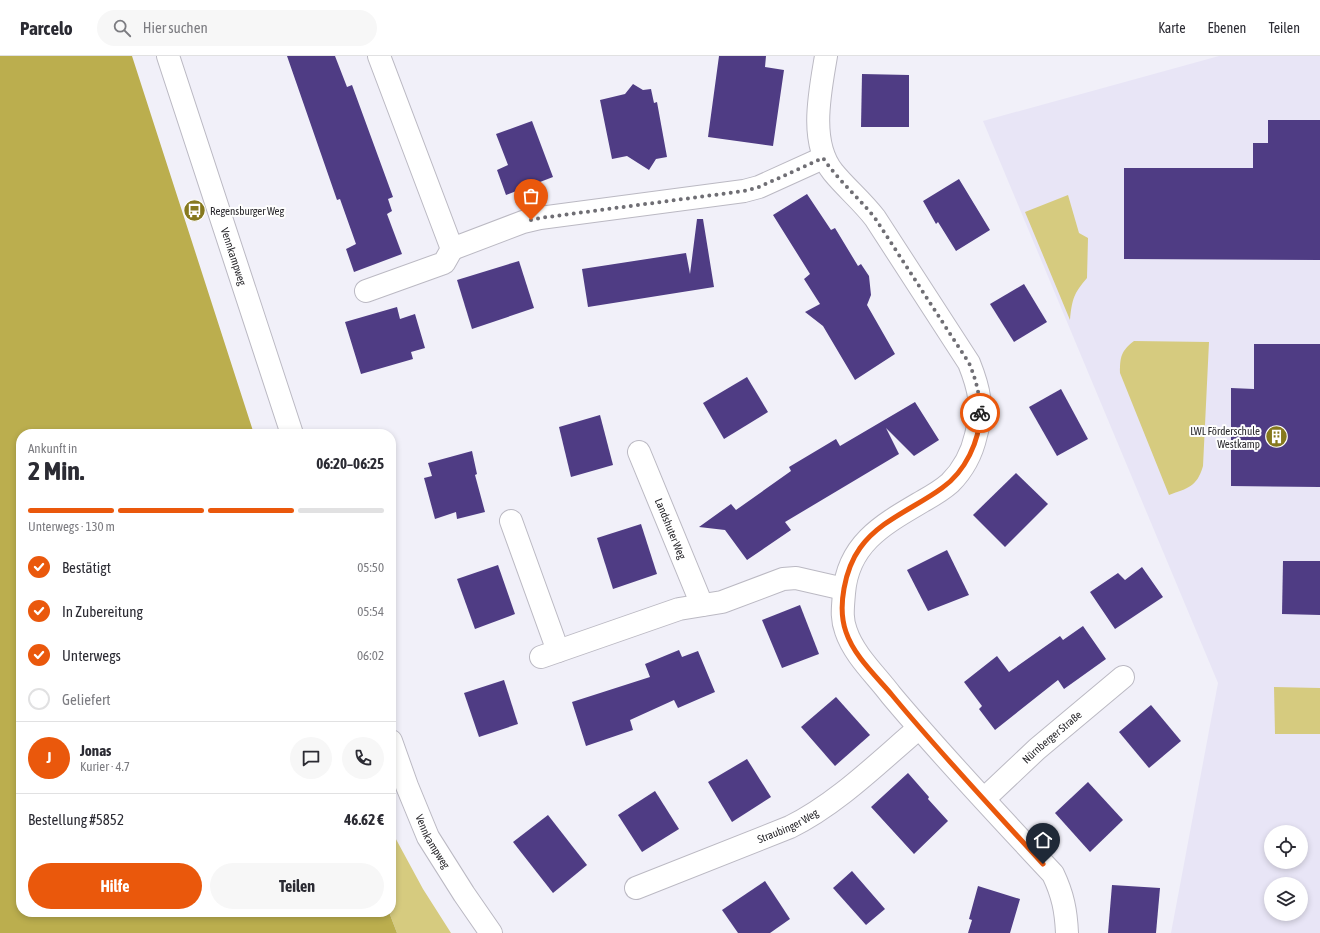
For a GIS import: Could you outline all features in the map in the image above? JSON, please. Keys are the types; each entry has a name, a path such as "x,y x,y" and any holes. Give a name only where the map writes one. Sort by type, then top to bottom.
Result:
{"street":[{"name":"Vennkampweg","path":"168,56 290,429"},
{"path":"379,56 452,249"},
{"path":"826,56 818,103 819,134 823,158 833,173 866,206 875,218 969,363 977,382 980,399 980,421 974,445 962,469 949,484 886,523 871,535 859,549 847,572 844,590 842,618 846,633 857,652 919,728 1053,874 1061,890 1066,914 1066,933"},
{"path":"366,291 444,263 452,249 523,222 540,218 744,191 759,187 823,158"},
{"name":"Landshuter Weg","path":"639,452 702,605"},
{"path":"511,521 550,654 679,609 722,602 783,579 796,578 844,590"},
{"name":"Nürnberger Straße","path":"984,799 1037,749 1122,677"},
{"name":"Straubinger Weg","path":"636,888 806,819 831,803 919,728"},
{"name":"Vennkampweg","path":"396,754 428,837 491,933"}],"shaded area":[{"path":"0,56 132,56 252,429 16,429 16,917 391,917 397,933 0,933"},
{"path":"1219,56 1320,56 1320,933 1171,933 1218,683 983,121"},
{"path":"1068,195 1079,233 1088,238 1087,278 1074,297 1070,320 1025,212"},
{"path":"1134,341 1209,342 1203,466 1195,483 1169,495 1120,373 1122,355 1126,348"},
{"path":"1274,687 1320,688 1320,734 1275,734"},
{"path":"396,839 423,889 451,933 397,933 391,917 396,917"}],"building":[{"path":"287,56 335,56 347,87 352,85 393,197 388,199 392,211 387,214 402,254 354,272 346,249 356,244 340,199 337,200"},
{"path":"719,56 766,56 765,67 784,70 773,146 708,137"},
{"path":"862,74 909,75 909,127 861,127"},
{"path":"633,84 643,90 651,89 654,103 657,102 667,157 656,159 649,170 627,156 612,159 600,100 625,94"},
{"path":"1268,120 1320,120 1320,260 1124,259 1124,168 1253,168 1253,143 1268,143"},
{"path":"532,121 553,177 506,195 497,170 508,165 496,134"},
{"path":"959,179 990,230 956,251 938,222 936,224 923,201"},
{"path":"807,194 831,230 835,228 858,266 861,264 869,276 871,295 867,305 895,354 855,380 823,326 805,312 820,304 804,279 810,274 773,215"},
{"path":"697,219 703,219 714,287 588,307 582,269 686,253 690,274"},
{"path":"519,261 534,308 472,329 457,280"},
{"path":"1024,284 1047,322 1014,342 990,304"},
{"path":"397,307 400,319 415,314 425,348 411,352 413,359 361,374 345,322"},
{"name":"LWL Förderschule Westkamp","path":"1254,344 1320,344 1320,487 1231,486 1231,388 1254,389"},
{"path":"747,377 768,412 724,439 703,403"},
{"path":"1061,389 1088,439 1057,456 1029,407"},
{"path":"915,402 939,440 914,456 886,428 899,454 785,522 791,530 747,560 725,530 699,527 731,504 736,510 791,471 789,467 836,439 840,446"},
{"path":"600,415 613,465 571,477 559,427"},
{"path":"472,451 477,474 475,475 485,512 457,519 456,512 435,519 424,478 432,476 428,463"},
{"path":"1016,473 1048,504 1005,547 973,515"},
{"path":"641,524 657,574 613,589 597,538"},
{"path":"947,550 969,595 928,611 907,570"},
{"path":"1283,561 1320,561 1320,615 1282,614"},
{"path":"498,565 515,614 475,629 457,579"},
{"path":"1142,567 1163,597 1115,629 1090,592 1118,573 1125,580"},
{"path":"800,605 819,654 782,668 762,620"},
{"path":"1083,626 1106,659 1064,689 1058,680 995,730 979,709 982,706 964,682 997,656 1009,672 1060,636 1063,640"},
{"path":"679,650 682,657 698,651 715,692 678,708 674,700 630,720 633,730 586,746 572,702 650,677 645,664"},
{"path":"504,680 518,724 479,737 464,693"},
{"path":"836,697 870,735 835,766 801,727"},
{"path":"1151,705 1181,741 1149,768 1119,732"},
{"path":"747,759 771,797 732,822 708,782"},
{"path":"908,773 929,797 928,799 948,821 914,854 871,807"},
{"path":"1088,782 1123,820 1090,852 1055,813"},
{"path":"655,791 679,829 642,852 618,815"},
{"path":"548,815 587,865 553,893 513,842"},
{"path":"852,871 885,909 866,925 833,888"},
{"path":"765,881 790,919 770,933 738,933 722,910"},
{"path":"1112,885 1160,888 1156,933 1108,933"},
{"path":"978,886 1020,899 1010,933 968,933 972,920 969,919"}],"way so far":[{"path":"531,220 744,191 759,187 823,158 833,173 866,206 875,218 969,363 977,382 980,399 980,413"}],"place":[{"name":"Regensburger Weg","path":"195,211"},
{"name":"LWL Förderschule Westkamp","path":"1276,437"}],"route":[{"path":"980,413 980,421 974,445 962,469 949,484 886,523 871,535 859,549 847,572 842,618 846,633 857,652 883,685 952,765 1043,864"}]}
